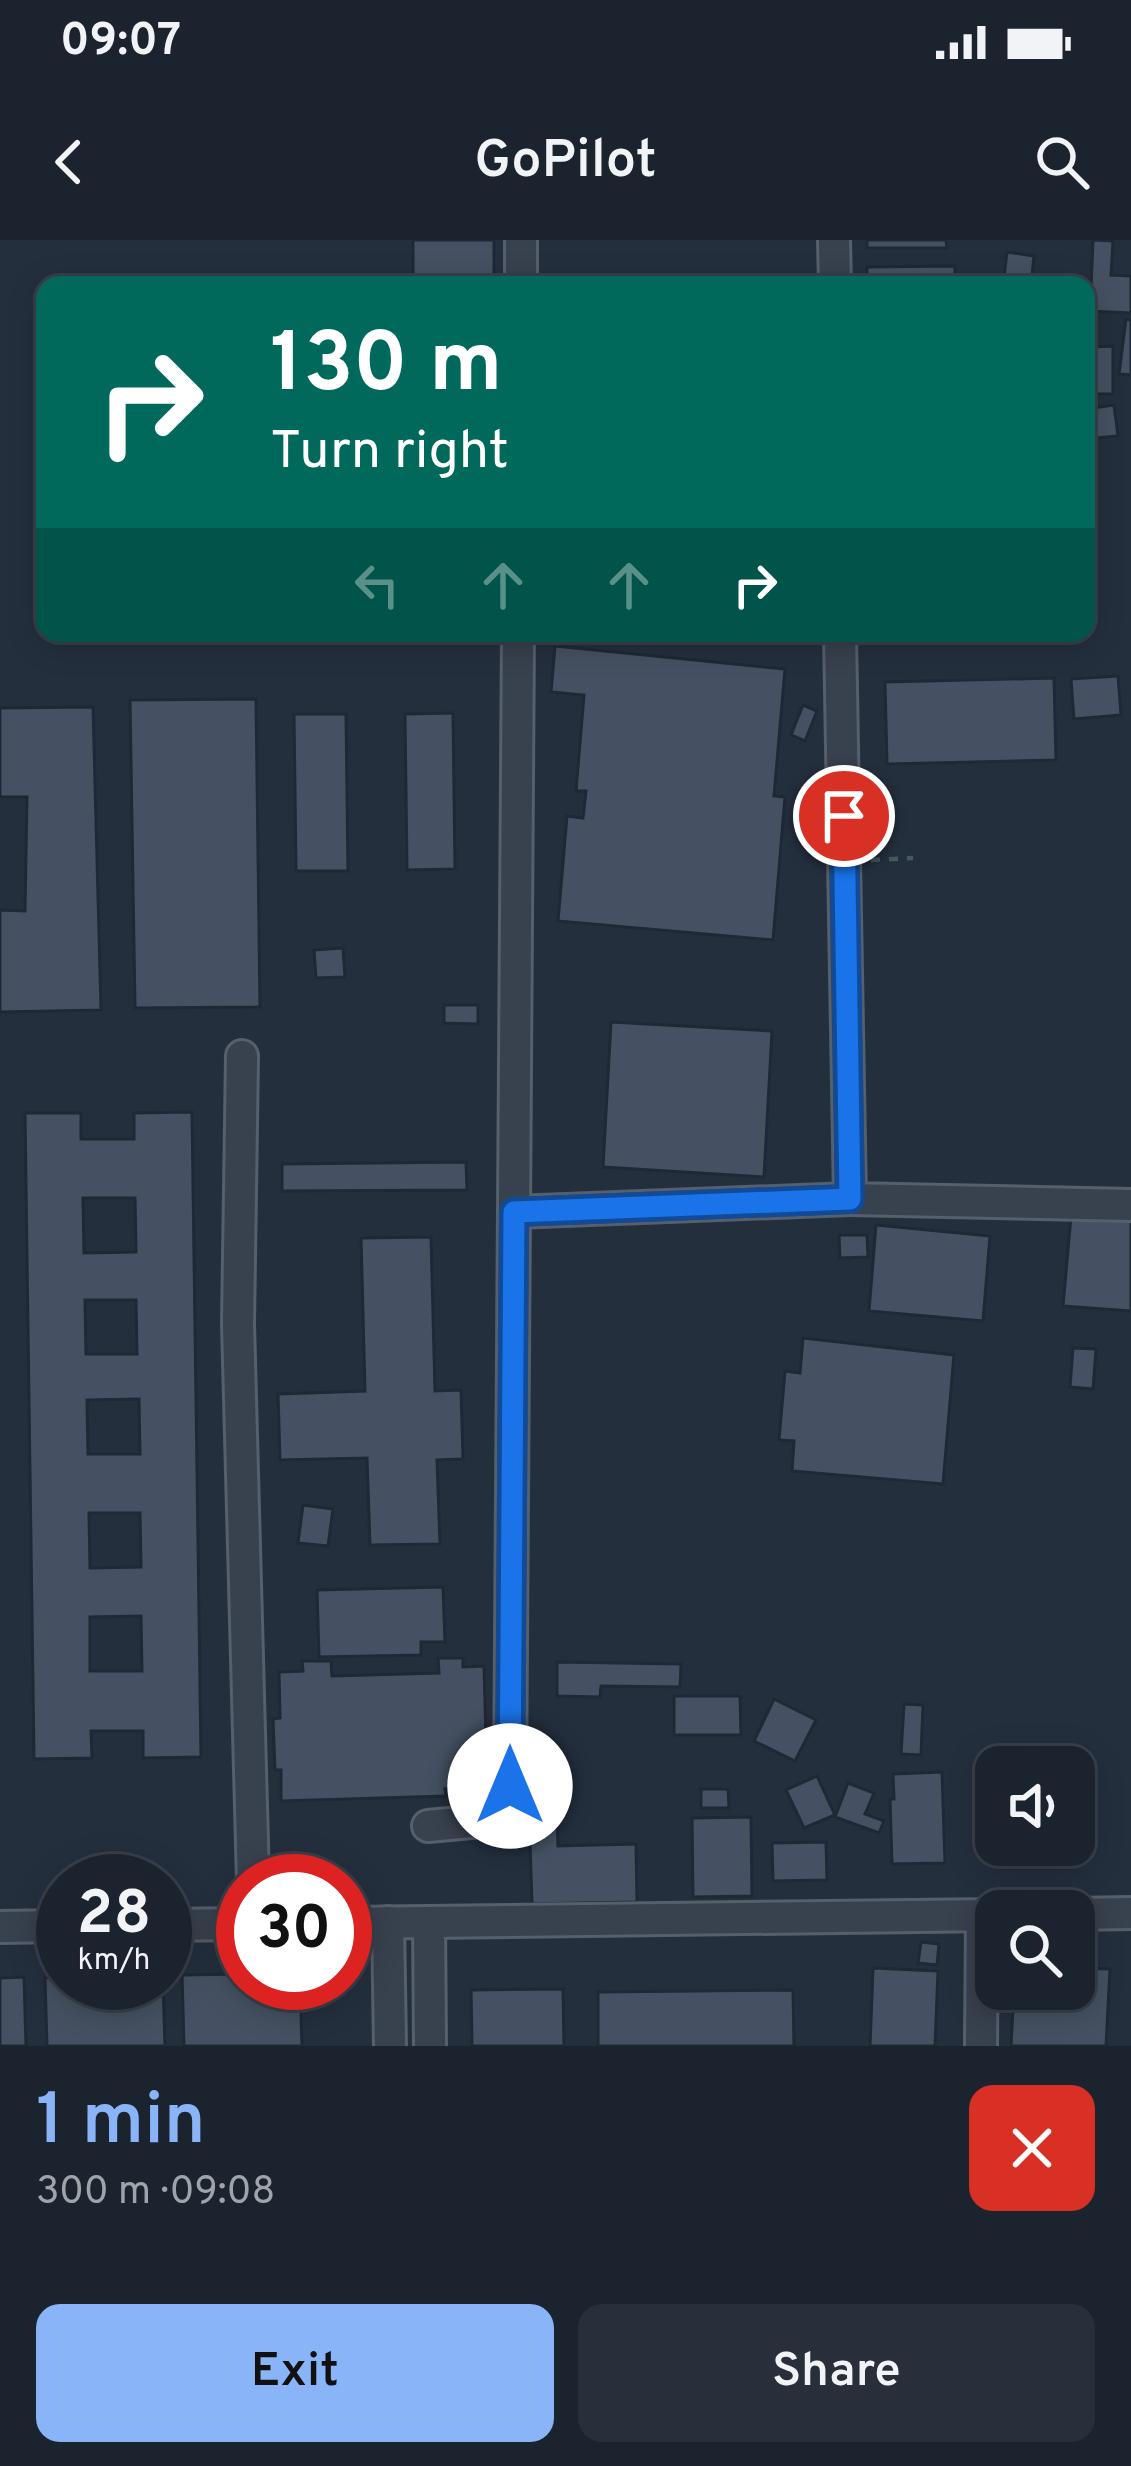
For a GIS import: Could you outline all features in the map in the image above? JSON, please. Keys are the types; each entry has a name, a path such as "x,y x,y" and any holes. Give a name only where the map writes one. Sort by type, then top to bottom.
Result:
{"street":[{"path":"521,240 521,276"},
{"path":"834,240 835,276"},
{"path":"428,1826 503,1819 510,1786 518,642"},
{"path":"840,642 850,1199"},
{"path":"242,1057 238,1324 253,1854"},
{"path":"514,1212 850,1199 1131,1205"},
{"path":"1095,1914 1131,1913"},
{"path":"372,1922 975,1915"},
{"path":"388,1922 390,2046"},
{"path":"429,1922 430,2046"},
{"path":"0,1927 36,1926"},
{"path":"981,2046 983,2010"}],"path":[{"path":"844,861 913,858"}],"building":[{"path":"413,240 494,240 494,276 413,276"},
{"path":"867,240 946,240 947,248 867,248"},
{"path":"1093,240 1113,241 1111,275 1131,276 1131,313 1095,311"},
{"path":"1007,252 1034,256 1032,276 1004,276"},
{"path":"955,266 955,276 867,276 867,267"},
{"path":"1126,319 1131,320 1131,375 1119,374"},
{"path":"1113,346 1113,394 1095,394 1095,347"},
{"path":"1114,405 1118,436 1096,438 1095,408"},
{"path":"555,646 785,669 774,796 785,797 773,940 558,921 567,816 583,818 586,791 576,791 584,695 551,692"},
{"path":"1118,676 1121,715 1074,719 1071,679"},
{"path":"1054,678 1056,760 887,764 885,682"},
{"path":"256,699 260,1007 135,1008 130,700"},
{"path":"803,705 817,711 805,741 791,735"},
{"path":"93,707 101,1010 0,1012 0,910 25,911 27,797 0,797 0,708"},
{"path":"453,713 455,869 407,870 405,714"},
{"path":"294,714 346,714 348,871 296,871"},
{"path":"343,948 345,977 316,978 314,950"},
{"path":"444,1005 478,1005 478,1024 444,1023"},
{"path":"611,1022 772,1031 764,1177 603,1167"},
{"path":"192,1112 201,1757 143,1758 143,1731 91,1731 92,1758 34,1759 25,1113 81,1113 81,1139 134,1139 134,1113","holes":["83,1198 135,1198 136,1252 84,1253","85,1300 136,1300 137,1354 86,1354","139,1399 140,1454 88,1454 87,1400","89,1513 140,1513 141,1567 90,1568","141,1616 142,1671 90,1671 90,1617"]},
{"path":"466,1162 467,1190 282,1191 282,1164"},
{"path":"1071,1216 1131,1221 1131,1311 1063,1306"},
{"path":"876,1225 990,1236 983,1321 869,1311"},
{"path":"839,1235 867,1235 868,1257 840,1258"},
{"path":"431,1237 435,1391 461,1390 463,1459 437,1460 440,1544 370,1545 367,1458 280,1460 278,1394 365,1391 361,1238"},
{"path":"803,1338 954,1355 943,1484 792,1471 794,1441 779,1440 785,1371 800,1373"},
{"path":"1073,1348 1096,1349 1093,1389 1070,1387"},
{"path":"303,1505 333,1509 328,1546 298,1543"},
{"path":"443,1587 445,1642 421,1642 421,1655 319,1657 317,1590"},
{"path":"438,1658 463,1658 463,1667 484,1666 486,1740 477,1740 478,1788 445,1789 446,1796 281,1801 273,1719 280,1718 279,1672 303,1671 302,1661 331,1661 332,1676 439,1673"},
{"path":"557,1662 681,1664 680,1687 601,1686 600,1697 557,1696"},
{"path":"674,1696 740,1696 741,1735 674,1735"},
{"path":"774,1699 816,1720 795,1761 754,1741"},
{"path":"904,1704 923,1705 921,1755 901,1754"},
{"path":"942,1772 945,1863 892,1864 893,1774"},
{"path":"817,1776 835,1815 804,1828 786,1790"},
{"path":"848,1783 874,1793 865,1814 884,1821 879,1833 835,1817"},
{"path":"701,1789 728,1789 729,1808 701,1808"},
{"path":"557,1813 558,1846 636,1844 637,1902 532,1904 529,1814"},
{"path":"751,1817 752,1896 693,1897 692,1818"},
{"path":"826,1842 827,1880 773,1881 772,1843"},
{"path":"921,1942 939,1944 937,1965 918,1963"},
{"path":"873,1968 938,1971 935,2046 870,2046"},
{"path":"1095,1969 1110,1969 1106,2046 1011,2046 1013,2010 1095,2010"},
{"path":"216,1974 216,2010 301,2010 302,2046 184,2046 183,2010 192,2010 192,1975"},
{"path":"24,1977 26,2046 0,2046 0,1978"},
{"path":"563,1989 564,2046 472,2046 471,1990"},
{"path":"793,1990 794,2046 598,2046 598,1992"},
{"path":"46,2010 164,2010 165,2046 47,2046"}],"route":[{"path":"510,1786 514,1212 850,1199 844,816"}]}
